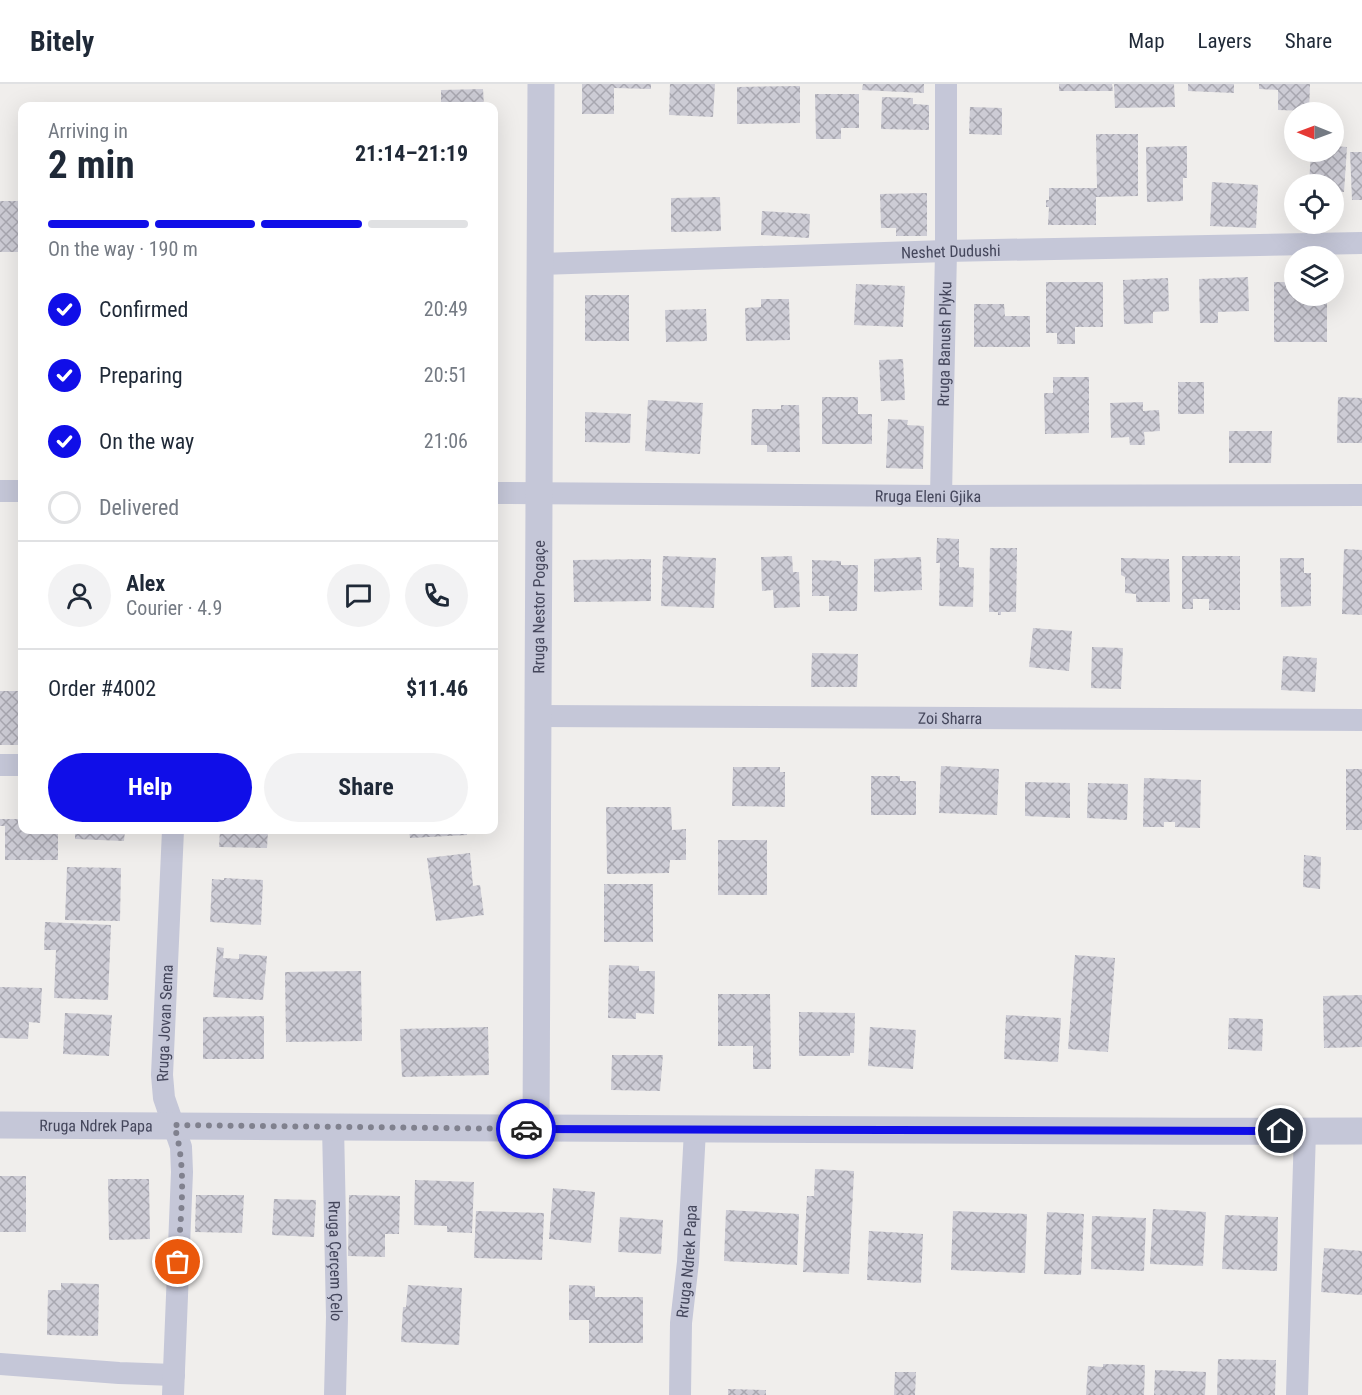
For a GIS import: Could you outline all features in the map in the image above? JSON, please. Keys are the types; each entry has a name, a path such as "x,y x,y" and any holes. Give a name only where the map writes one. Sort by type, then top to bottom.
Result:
{"street":[{"name":"Rruga Nestor Pogaçe","path":"536,1129 541,84"},
{"name":"Rruga Banush Plyku","path":"941,496 946,251 946,84"},
{"name":"Neshet Dudushi","path":"540,264 946,251 1362,243"},
{"path":"0,491 18,491"},
{"name":"Rruga Eleni Gjika","path":"498,493 941,496 1362,495"},
{"name":"Zoi Sharra","path":"538,716 1362,720"},
{"path":"0,765 18,765"},
{"name":"Rruga Jovan Sema","path":"173,834 162,1076 164,1098 181,1147 182,1172 173,1385"},
{"name":"Rruga Ndrek Papa","path":"0,1125 695,1130 1362,1131"},
{"name":"Rruga Çerçem Çelo","path":"333,1126 337,1317 335,1395"},
{"name":"Rruga Ndrek Papa","path":"680,1395 681,1323 688,1262 695,1130"},
{"path":"1297,1395 1305,1131"},
{"path":"0,1364 119,1373 173,1385"}],"building":[{"path":"582,84 651,84 651,89 614,88 614,114 582,114"},
{"path":"670,84 715,84 713,117 669,115"},
{"path":"863,84 924,84 924,93 862,90"},
{"path":"1059,84 1112,84 1113,91 1059,91"},
{"path":"1114,84 1174,84 1175,107 1115,108"},
{"path":"1188,84 1234,84 1234,93 1188,91"},
{"path":"1259,84 1310,84 1309,102 1284,102 1284,110 1278,110 1278,90 1259,89"},
{"path":"800,86 800,123 737,124 737,87"},
{"path":"483,89 484,102 441,102 441,90"},
{"path":"815,94 859,94 859,128 841,128 841,139 816,139"},
{"path":"882,97 913,98 913,104 929,105 929,130 881,129"},
{"path":"970,107 1002,108 1002,135 969,134"},
{"path":"1096,134 1138,134 1138,196 1096,197 1096,225 1048,225 1049,207 1046,207 1046,200 1049,200 1049,188 1097,188"},
{"path":"1187,146 1187,178 1183,178 1183,201 1147,202 1146,147"},
{"path":"1344,147 1347,147 1344,192 1344,174 1310,174 1310,162 1344,162"},
{"path":"1350,152 1362,152 1362,200 1352,200"},
{"path":"1212,182 1258,185 1256,228 1210,226"},
{"path":"927,193 927,236 896,236 896,228 881,228 880,194"},
{"path":"720,197 721,231 671,232 671,198"},
{"path":"0,201 18,201 18,252 0,252"},
{"path":"762,211 810,214 809,238 761,235"},
{"path":"1248,277 1249,311 1218,312 1218,323 1200,323 1199,279"},
{"path":"1168,278 1169,311 1153,312 1153,323 1124,324 1123,280"},
{"path":"1046,282 1103,282 1103,327 1075,327 1075,344 1057,344 1057,333 1046,333"},
{"path":"1274,282 1284,282 1284,306 1327,306 1327,342 1274,342"},
{"path":"856,284 905,286 903,327 854,325"},
{"path":"585,295 629,295 629,341 585,341"},
{"path":"761,299 789,299 790,340 746,341 745,308 761,307"},
{"path":"974,304 1004,304 1005,316 1030,316 1030,347 974,347"},
{"path":"706,309 707,341 666,342 665,310"},
{"path":"903,359 905,400 881,401 879,360"},
{"path":"1053,377 1089,377 1089,433 1045,434 1044,393 1053,393"},
{"path":"1178,382 1204,382 1204,414 1178,414"},
{"path":"822,397 858,397 858,414 872,414 872,444 822,444"},
{"path":"1338,397 1362,398 1362,443 1337,443"},
{"path":"648,400 703,403 700,454 645,451"},
{"path":"1143,402 1143,411 1159,410 1160,431 1144,432 1145,445 1130,445 1129,437 1111,438 1110,403"},
{"path":"781,405 799,405 800,452 767,452 767,445 751,445 752,409 781,409"},
{"path":"585,412 631,414 630,443 585,442"},
{"path":"888,419 908,420 907,425 924,426 923,469 886,468"},
{"path":"1229,431 1272,431 1271,463 1229,463"},
{"path":"937,538 959,539 959,567 974,568 973,607 939,606 940,563 936,563"},
{"path":"990,548 1017,548 1016,612 1001,612 1001,615 998,615 998,612 989,612"},
{"path":"1344,549 1362,550 1362,615 1342,614"},
{"path":"663,556 716,558 714,608 661,606"},
{"path":"792,556 793,572 799,572 800,607 774,608 773,590 762,591 761,557"},
{"path":"1182,556 1240,556 1240,610 1209,610 1209,599 1193,599 1193,609 1182,609"},
{"path":"921,557 922,590 874,592 874,559"},
{"path":"1121,558 1169,559 1170,602 1136,602 1136,594 1125,593 1125,577 1121,575"},
{"path":"1280,558 1304,558 1304,573 1311,573 1311,606 1281,607"},
{"path":"651,559 651,601 574,602 573,560"},
{"path":"812,560 841,561 841,565 858,565 857,611 829,611 829,596 812,596"},
{"path":"1033,628 1072,631 1069,671 1029,667"},
{"path":"1092,647 1123,648 1121,689 1091,688"},
{"path":"812,653 858,654 857,687 811,687"},
{"path":"1283,656 1317,658 1315,692 1281,690"},
{"path":"0,691 18,691 18,745 0,745"},
{"path":"941,766 999,769 997,815 939,813"},
{"path":"733,767 780,767 780,772 785,772 785,807 732,806"},
{"path":"1346,769 1362,769 1362,830 1346,830"},
{"path":"871,776 900,776 900,781 916,781 916,815 871,815"},
{"path":"1144,778 1201,780 1200,828 1175,827 1175,822 1164,822 1164,827 1143,827"},
{"path":"1025,782 1070,783 1070,818 1025,816"},
{"path":"1088,783 1128,784 1127,820 1087,818"},
{"path":"606,807 671,807 672,830 686,829 686,860 670,860 669,873 607,874"},
{"path":"0,819 18,819 18,834 58,834 58,860 5,860 5,826 0,826"},
{"path":"75,834 125,834 124,841 75,839"},
{"path":"220,834 268,834 267,848 219,847"},
{"path":"410,834 467,834 467,835 410,838"},
{"path":"718,840 767,840 767,895 718,895"},
{"path":"470,853 473,886 480,885 484,915 436,921 427,858"},
{"path":"1304,855 1321,857 1320,889 1303,887"},
{"path":"67,867 121,868 120,921 65,920"},
{"path":"224,878 263,880 261,925 210,922 212,879 224,880"},
{"path":"604,884 653,884 653,942 604,942"},
{"path":"45,922 111,925 108,1000 54,998 56,950 44,950"},
{"path":"217,947 224,948 223,958 239,959 239,954 267,956 263,1000 213,997"},
{"path":"1075,955 1115,958 1108,1052 1068,1049"},
{"path":"609,965 639,966 639,971 655,971 654,1014 636,1013 636,1019 608,1018"},
{"path":"361,971 362,1041 286,1042 285,972"},
{"path":"0,987 42,988 40,1023 29,1022 28,1039 0,1038"},
{"path":"718,994 770,994 771,1069 753,1069 753,1046 718,1046"},
{"path":"1362,995 1362,1047 1324,1048 1323,996"},
{"path":"799,1012 855,1013 854,1053 850,1053 850,1056 799,1056"},
{"path":"65,1013 112,1015 109,1056 63,1054"},
{"path":"1006,1015 1061,1018 1058,1062 1004,1059"},
{"path":"264,1016 264,1059 203,1059 203,1017"},
{"path":"1229,1018 1263,1019 1262,1051 1228,1049"},
{"path":"488,1027 489,1075 402,1077 400,1029"},
{"path":"870,1027 916,1030 913,1069 868,1066"},
{"path":"612,1055 663,1055 660,1091 611,1090"},
{"path":"815,1169 854,1171 849,1274 803,1272 807,1196 814,1196"},
{"path":"0,1176 26,1176 26,1232 0,1232"},
{"path":"108,1179 149,1179 150,1239 109,1240"},
{"path":"415,1180 474,1182 472,1233 447,1232 447,1226 414,1225"},
{"path":"553,1188 595,1192 591,1243 549,1239"},
{"path":"196,1195 244,1195 242,1233 195,1232"},
{"path":"349,1195 400,1196 399,1234 385,1234 385,1257 348,1256"},
{"path":"274,1199 316,1200 314,1237 272,1235"},
{"path":"1153,1209 1206,1212 1203,1266 1150,1264"},
{"path":"726,1210 799,1214 797,1265 724,1261"},
{"path":"476,1211 544,1213 542,1260 474,1258"},
{"path":"953,1211 1027,1214 1025,1273 951,1270"},
{"path":"1047,1212 1084,1214 1081,1275 1044,1274"},
{"path":"1225,1215 1278,1217 1277,1271 1222,1269"},
{"path":"1092,1216 1146,1218 1144,1271 1091,1269"},
{"path":"620,1217 663,1220 661,1254 618,1252"},
{"path":"869,1231 923,1234 921,1283 867,1280"},
{"path":"1324,1248 1362,1251 1362,1295 1321,1292"},
{"path":"61,1283 99,1284 98,1336 47,1335 48,1290 61,1290"},
{"path":"408,1285 462,1288 459,1345 401,1342 403,1307 406,1307"},
{"path":"569,1285 595,1286 595,1297 643,1297 643,1343 589,1343 589,1320 569,1320"},
{"path":"1218,1359 1276,1360 1275,1395 1217,1395"},
{"path":"1103,1364 1145,1365 1144,1395 1086,1395 1088,1366 1103,1367"},
{"path":"1155,1370 1206,1372 1205,1395 1154,1395"},
{"path":"895,1372 916,1372 915,1395 894,1395"},
{"path":"728,1389 766,1390 766,1395 728,1395"}],"way so far":[{"path":"178,1262 182,1172 181,1147 174,1125 526,1129"}],"route":[{"path":"526,1129 1281,1131"}]}
